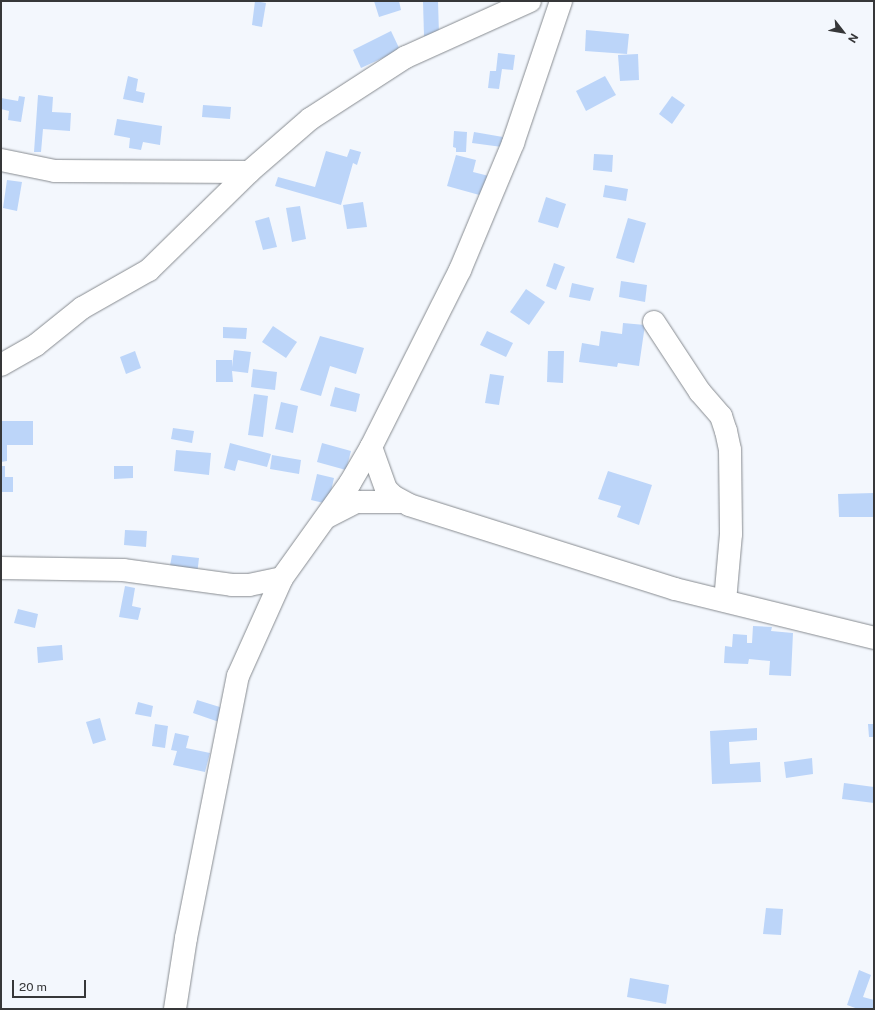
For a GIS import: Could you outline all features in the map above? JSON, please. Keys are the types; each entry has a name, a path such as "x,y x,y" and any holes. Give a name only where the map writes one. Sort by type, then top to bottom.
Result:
{"street":[{"path":"1,365 36,345 82,308 149,270 249,172 310,119 406,57 530,1"},
{"path":"175,1009 186,938 238,676 282,578 327,516 371,447 460,270 513,143 561,1"},
{"path":"1,160 55,171 249,172"},
{"path":"654,322 700,392 721,416 726,431 730,450 731,534 725,601"},
{"path":"371,447 386,489 400,502"},
{"path":"327,516 357,502 400,502 675,590 874,638"},
{"path":"1,568 123,570 232,585 249,585 282,578"}],"building":[{"path":"255,1 266,3 262,27 252,25"},
{"path":"374,1 399,1 401,10 379,17"},
{"path":"423,1 438,1 439,35 424,36"},
{"path":"586,30 629,34 627,54 585,51"},
{"path":"391,31 400,50 361,68 353,50"},
{"path":"498,53 515,55 513,70 502,69 499,89 488,88 490,71 496,71"},
{"path":"638,54 639,80 620,81 618,55"},
{"path":"128,76 138,79 136,91 145,93 143,103 123,99"},
{"path":"605,76 616,95 586,111 576,91"},
{"path":"38,95 53,97 52,112 71,113 70,131 43,129 41,152 34,152"},
{"path":"19,96 25,97 21,122 8,120 9,111 1,109 1,98 18,101"},
{"path":"672,96 685,105 672,124 659,114"},
{"path":"203,105 231,107 230,119 202,117"},
{"path":"117,119 162,126 160,145 143,142 141,150 129,148 130,138 114,135"},
{"path":"454,131 467,132 466,152 456,152 456,148 453,147"},
{"path":"474,132 503,137 502,147 472,143"},
{"path":"350,149 361,152 357,165 353,163 341,205 275,186 278,177 315,187 326,151 347,157"},
{"path":"594,154 613,155 612,172 593,170"},
{"path":"456,155 476,160 473,172 489,176 483,196 447,186"},
{"path":"7,180 22,182 17,211 3,208"},
{"path":"605,185 628,189 626,201 603,197"},
{"path":"546,197 566,204 558,228 538,222"},
{"path":"363,202 367,227 347,229 343,205"},
{"path":"300,206 306,239 292,242 286,208"},
{"path":"269,217 277,247 263,250 255,221"},
{"path":"628,218 646,223 634,263 616,258"},
{"path":"554,263 565,267 556,290 546,286"},
{"path":"621,281 647,285 645,302 619,297"},
{"path":"572,283 594,288 590,301 569,297"},
{"path":"526,289 545,302 529,325 510,312"},
{"path":"623,323 645,325 639,366 618,363 617,367 579,362 582,343 599,346 601,331 622,334"},
{"path":"273,326 297,342 286,358 262,342"},
{"path":"223,327 247,328 246,339 223,338"},
{"path":"487,331 513,343 506,357 480,345"},
{"path":"320,336 364,348 356,374 330,366 321,396 300,390"},
{"path":"234,350 251,352 248,373 232,371 233,382 216,382 216,360 232,360 232,367"},
{"path":"135,351 141,368 126,374 120,357"},
{"path":"548,351 564,351 563,383 547,382"},
{"path":"253,369 277,372 275,390 251,387"},
{"path":"490,374 504,376 499,405 485,403"},
{"path":"335,387 360,394 356,412 330,406"},
{"path":"254,394 268,396 263,437 248,435"},
{"path":"281,402 298,406 293,433 275,429"},
{"path":"1,421 33,421 33,445 7,445 7,461 1,462"},
{"path":"173,428 194,431 192,443 171,439"},
{"path":"230,443 271,454 267,467 238,460 235,471 224,468"},
{"path":"322,443 351,451 346,470 317,462"},
{"path":"176,450 211,453 209,475 174,471"},
{"path":"272,455 301,460 299,474 270,469"},
{"path":"1,466 5,466 5,477 13,477 13,492 1,492"},
{"path":"114,466 133,466 133,478 114,479"},
{"path":"608,471 652,485 639,525 617,517 621,506 598,499"},
{"path":"317,474 334,478 328,504 311,500"},
{"path":"874,493 874,517 839,517 838,494"},
{"path":"125,530 147,531 146,547 124,545"},
{"path":"172,555 199,558 197,575 169,571"},
{"path":"125,586 135,588 132,606 141,608 138,620 119,617"},
{"path":"18,609 38,614 35,628 14,623"},
{"path":"753,626 772,627 771,631 793,633 791,676 769,675 770,661 749,659 748,664 724,663 725,646 732,647 733,634 747,635 747,643 752,643"},
{"path":"62,645 63,660 38,663 37,647"},
{"path":"197,700 223,708 219,722 193,713"},
{"path":"138,702 153,706 151,717 135,714"},
{"path":"100,718 106,740 93,744 86,722"},
{"path":"155,724 168,726 165,748 152,746"},
{"path":"868,724 874,724 874,737 869,737"},
{"path":"757,728 757,740 729,742 730,764 760,762 761,782 712,784 710,731"},
{"path":"175,733 189,736 186,748 210,753 205,772 173,765 177,751 171,750"},
{"path":"812,758 813,774 786,778 784,762"},
{"path":"844,783 874,787 874,803 842,799"},
{"path":"766,908 783,909 781,935 763,934"},
{"path":"859,970 871,975 863,997 874,1000 874,1009 858,1009 847,1005"},
{"path":"630,978 669,985 666,1004 627,997"}]}
